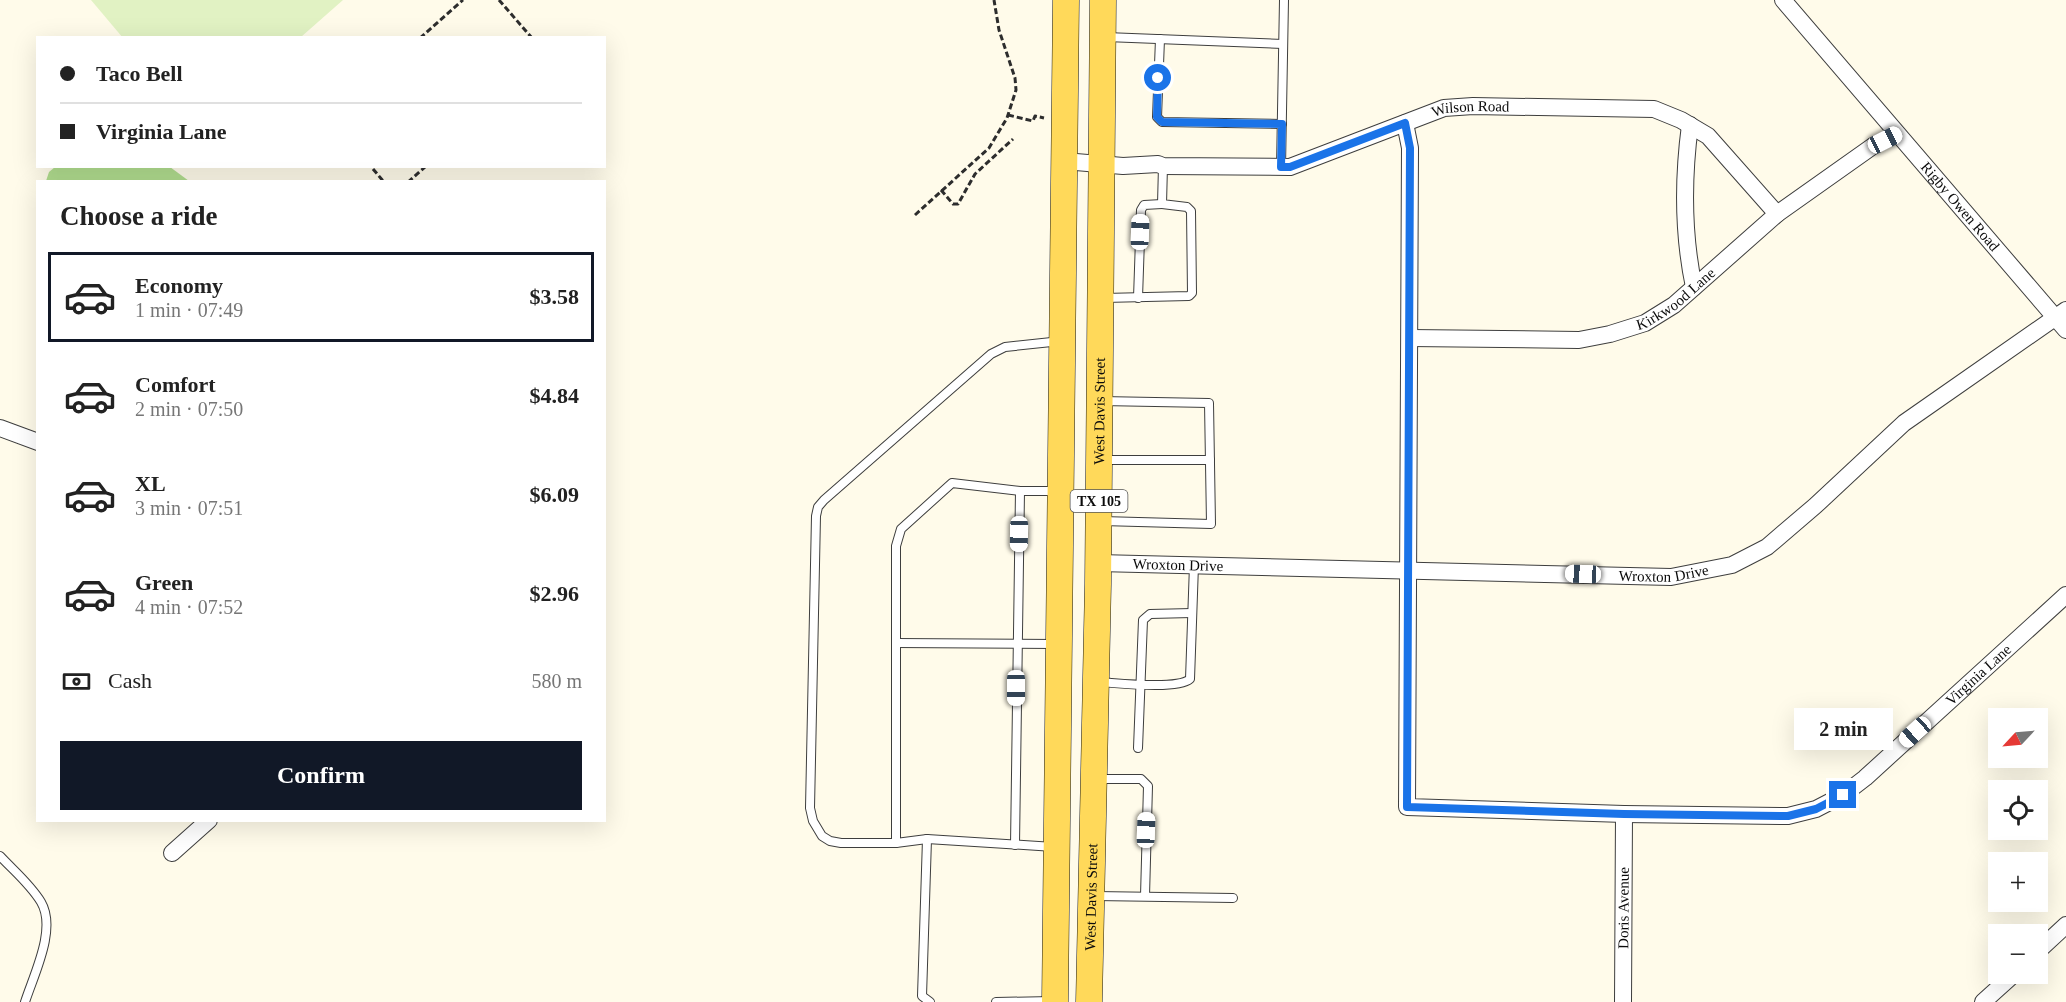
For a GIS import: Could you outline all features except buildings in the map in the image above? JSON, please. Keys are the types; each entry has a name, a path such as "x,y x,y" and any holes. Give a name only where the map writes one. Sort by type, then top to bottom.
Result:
{"main road":[{"name":"TX 105","path":"1057,847 1066,0"},
{"name":"West Davis Street","path":"1089,1002 1099,521 1103,0"},
{"path":"1062,446 1074,476 1073,656 1080,673 1087,680 1096,682"},
{"path":"1057,847 1070,853 1077,864 1077,996 1063,1002"}],"street":[{"name":"Rigby Owen Road","path":"1783,0 1897,134 2063,319"},
{"name":"Wilson Road","path":"1065,161 1123,166 1158,164 1163,166 1290,167 1444,108 1473,105 1654,109 1708,136 1777,214"},
{"path":"1405,123 1410,148 1407,570"},
{"path":"1690,125 1685,165 1688,262 1694,287"},
{"name":"Kirkwood Lane","path":"1410,338 1579,340 1610,334 1645,323 1674,305 1777,214 1874,146 1897,134"},
{"name":"Wroxton Drive","path":"1098,563 1671,577 1732,566 1767,547 1815,506 1904,423 2063,319"},
{"path":"0,428 36,441"},
{"name":"Virginia Lane","path":"1407,570 1407,807 1624,814 1788,816 1816,809 1843,795 1864,778 2066,595"},
{"name":"Doris Avenue","path":"1623,1002 1624,814"},
{"path":"172,853 207,822"},
{"path":"2048,942 2066,925"},
{"path":"1983,1002 2003,984"}],"lane":[{"path":"1281,167 1284,0"},
{"path":"1103,37 1283,44"},
{"path":"1160,39 1157,117 1162,122 1282,124"},
{"path":"1162,204 1163,166"},
{"path":"1100,298 1138,298 1189,296 1192,293 1191,211 1187,207 1162,204 1144,205 1141,210 1138,298"},
{"path":"1057,847 927,839 896,843 841,843 830,841 822,836 813,821 810,808 816,512 824,500 991,354 1005,348 1063,341"},
{"path":"1099,401 1209,403 1211,524 1099,521"},
{"path":"1099,460 1210,460"},
{"path":"896,843 896,546 901,529 952,483 1020,491 1062,491"},
{"path":"1015,845 1020,491"},
{"path":"1096,682 1140,685 1184,683 1190,678 1194,565"},
{"path":"1138,747 1143,620 1150,614 1192,613"},
{"path":"896,643 1060,644"},
{"path":"1094,779 1141,779 1148,786 1144,896"},
{"path":"927,839 921,996 930,1002"},
{"path":"0,856 30,887 42,904 46,918 47,935 25,1002"},
{"path":"1091,896 1233,898"},
{"path":"996,1002 1063,1002"}],"path":[{"path":"422,36 463,0"},
{"path":"499,0 530,36"},
{"path":"915,215 989,148 1008,115 1015,96 1015,78 1003,42 994,0"},
{"path":"1008,115 1033,121 1035,116 1044,118 1044,124"},
{"path":"941,190 953,204 961,203 975,174 1013,140"},
{"path":"410,180 424,168"},
{"path":"373,169 382,180"}],"green space":[{"path":"91,0 343,0 302,36 121,36"},
{"path":"54,168 171,168 188,180 46,180 49,172"}],"route":[{"path":"1158,78 1157,117 1162,122 1282,124 1281,167 1290,167 1405,123 1410,148 1407,807 1624,814 1788,816 1816,809 1843,795"}]}
